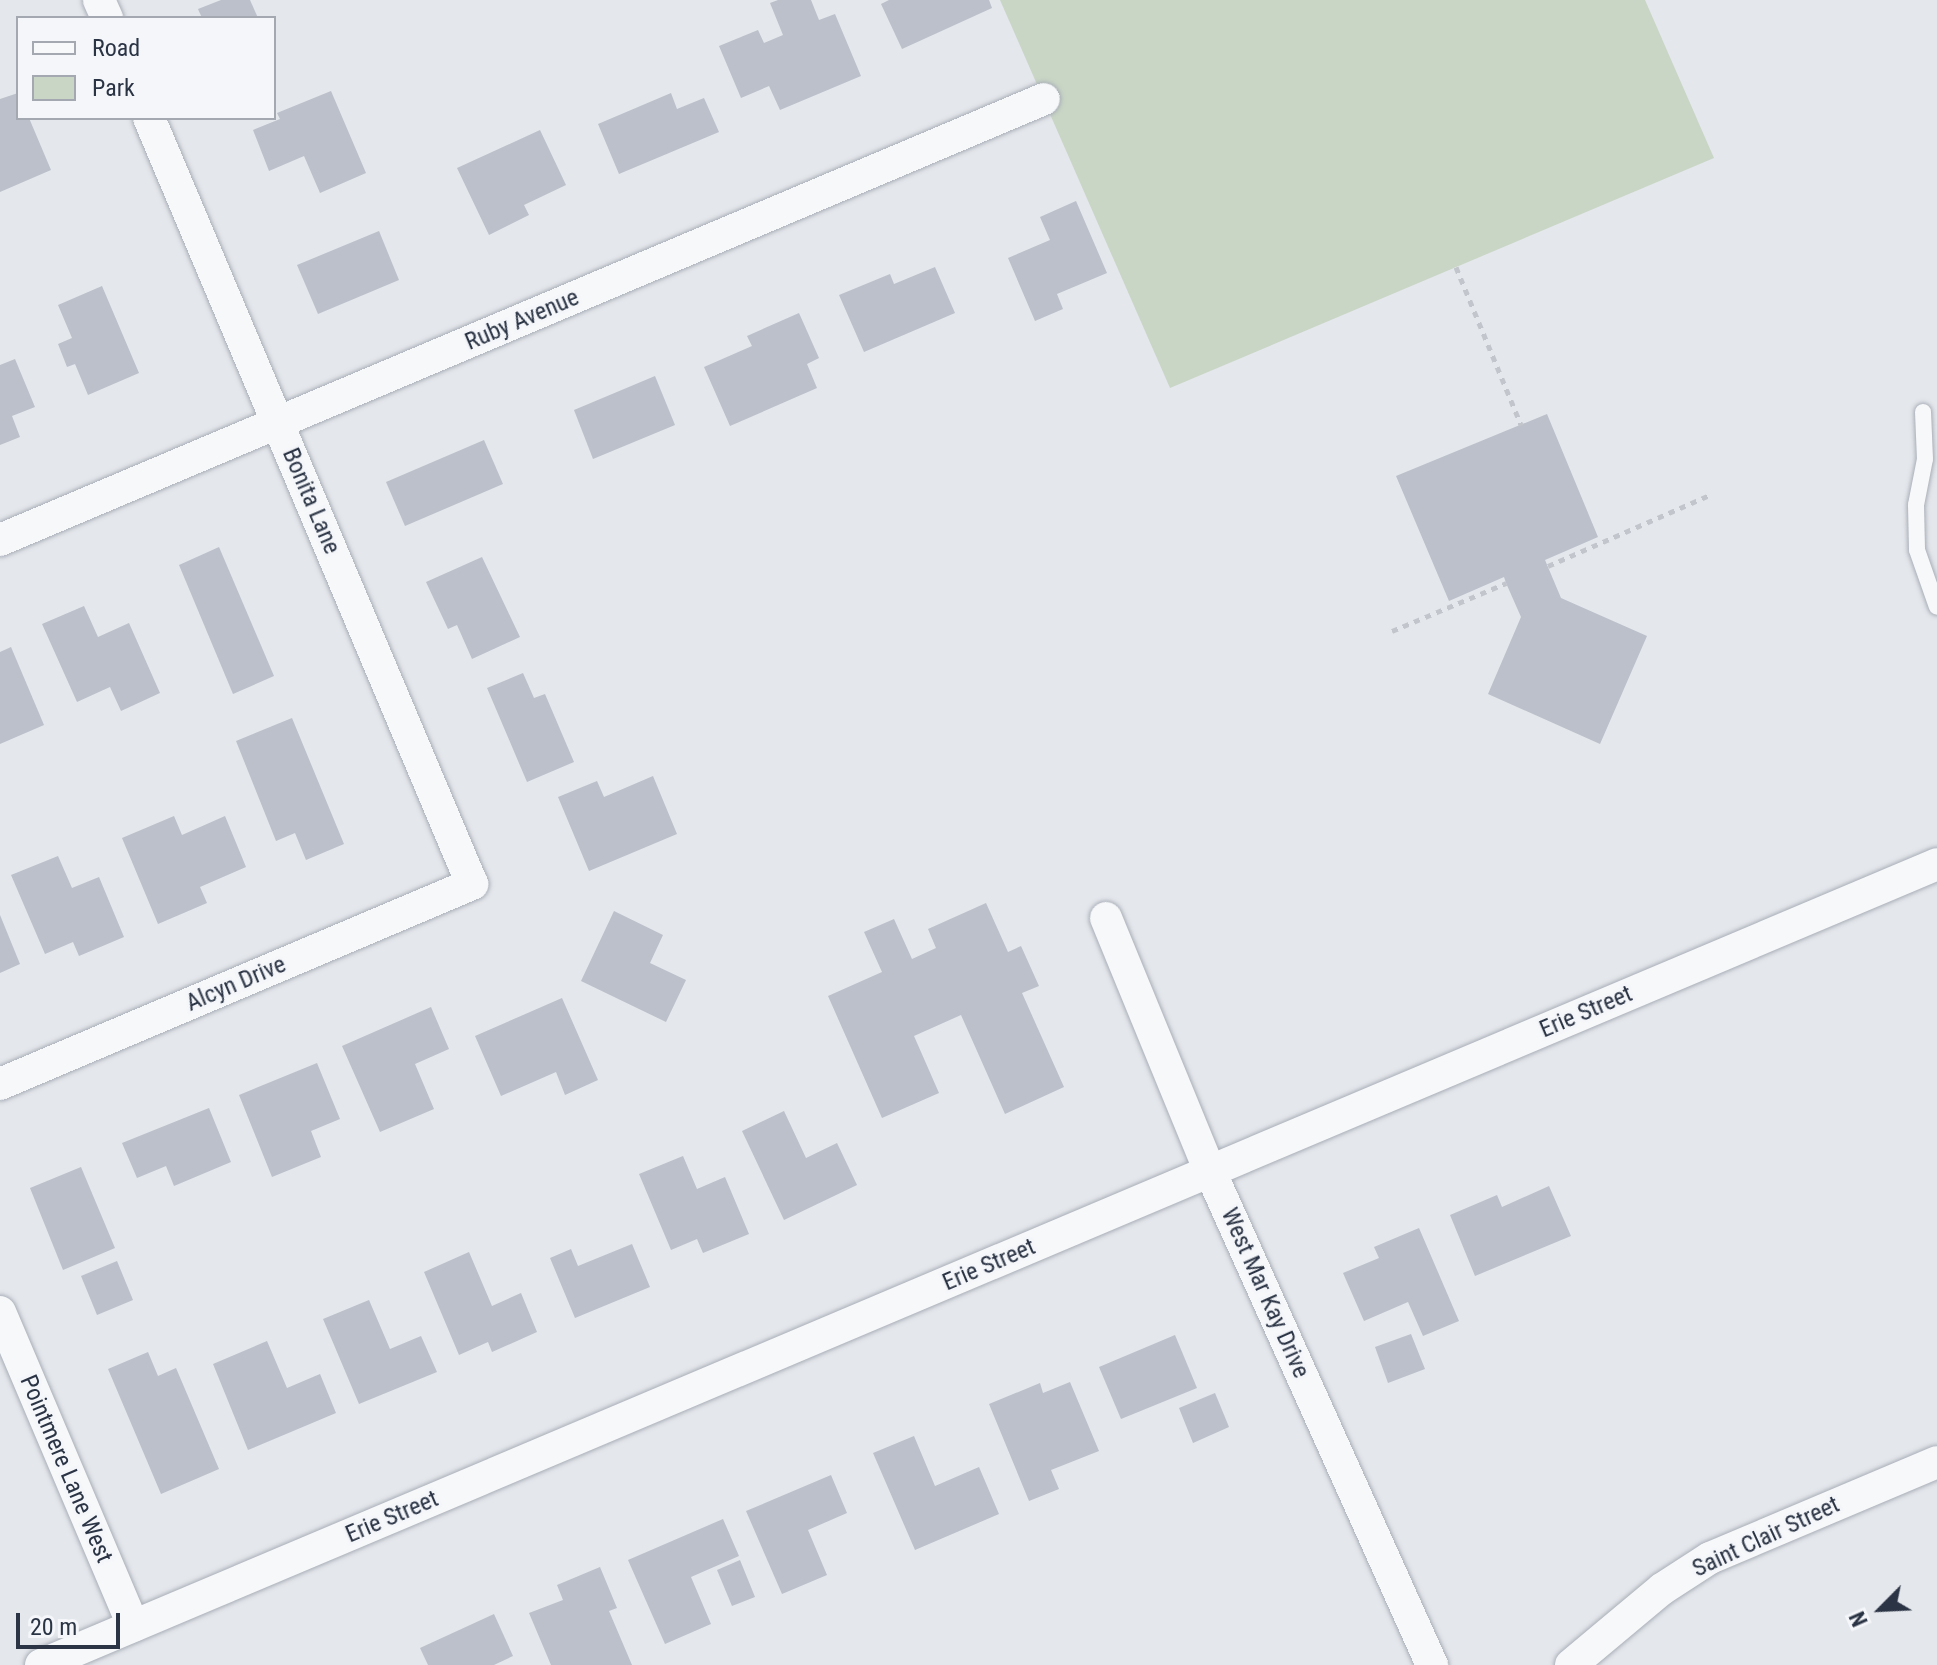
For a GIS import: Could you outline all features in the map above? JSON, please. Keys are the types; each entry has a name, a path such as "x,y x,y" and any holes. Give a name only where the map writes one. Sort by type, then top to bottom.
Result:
{"street":[{"name":"Ruby Avenue","path":"0,540 1044,99"},
{"name":"Bonita Lane","path":"150,120 472,884"},
{"name":"Erie Street","path":"41,1665 1937,864"},
{"name":"Alcyn Drive","path":"0,1084 472,884"},
{"name":"West Mar Kay Drive","path":"1106,918 1210,1171 1432,1665"},
{"name":"Pointmere Lane West","path":"0,1312 133,1626"},
{"name":"Saint Clair Street","path":"1571,1665 1662,1589 1710,1558 1937,1462"}],"lane":[{"path":"1923,412 1925,459 1916,505 1917,550 1937,607"}],"path":[{"path":"1456,267 1521,425"},
{"path":"1548,566 1712,494"},
{"path":"1392,631 1506,583"}],"green space":[{"path":"1000,0 1645,0 1714,158 1170,388"}],"building":[{"path":"221,0 250,0 257,16 201,16 198,9"},
{"path":"778,0 811,0 819,20 835,14 861,76 780,110 769,86 741,98 719,46 758,30 764,43 783,35 770,3"},
{"path":"889,0 989,0 992,8 902,49 881,4"},
{"path":"331,91 366,173 320,193 304,156 269,171 253,130 280,119 277,113"},
{"path":"671,93 677,109 704,98 719,132 619,174 598,124"},
{"path":"16,94 16,120 30,120 51,170 0,192 0,99"},
{"path":"540,130 566,185 524,205 529,215 489,235 457,168"},
{"path":"1076,201 1107,273 1057,294 1063,309 1035,321 1008,258 1050,240 1040,217"},
{"path":"379,231 399,280 318,314 297,265"},
{"path":"935,267 955,313 864,352 839,295 890,274 894,284"},
{"path":"102,286 139,373 88,395 75,364 67,367 58,344 72,338 58,305"},
{"path":"799,313 819,358 807,364 817,388 730,426 704,367 752,346 747,336"},
{"path":"15,359 35,407 12,416 20,437 0,445 0,365"},
{"path":"655,376 675,425 593,459 574,410"},
{"path":"1547,414 1598,537 1545,560 1561,598 1647,636 1600,744 1488,694 1521,617 1504,577 1449,601 1396,476"},
{"path":"484,440 503,484 405,526 386,482"},
{"path":"219,547 274,676 233,694 179,565"},
{"path":"482,557 520,637 472,659 457,625 448,629 426,582"},
{"path":"84,606 98,637 129,623 160,693 121,711 110,687 77,702 42,624"},
{"path":"11,647 44,725 0,744 0,652"},
{"path":"523,673 534,698 545,694 574,762 527,782 487,688"},
{"path":"292,718 344,844 306,860 295,833 276,841 236,741"},
{"path":"653,776 677,834 589,871 558,797 597,781 604,797"},
{"path":"174,816 182,835 225,816 246,867 200,887 207,903 158,924 122,838"},
{"path":"58,856 72,888 99,877 124,937 79,956 73,942 45,954 11,875"},
{"path":"986,903 1008,952 1021,946 1039,986 1022,993 1064,1087 1005,1114 961,1015 914,1036 939,1093 882,1118 828,996 882,972 864,932 894,919 912,959 936,948 928,929"},
{"path":"614,911 663,935 650,963 686,980 666,1022 581,981"},
{"path":"0,915 20,964 0,973"},
{"path":"562,998 598,1080 565,1095 556,1072 501,1096 475,1036"},
{"path":"431,1007 449,1049 415,1064 434,1109 380,1132 342,1046"},
{"path":"317,1063 340,1119 311,1131 321,1157 272,1177 239,1095"},
{"path":"209,1108 231,1162 174,1186 166,1166 137,1178 122,1143"},
{"path":"784,1111 806,1158 837,1143 857,1185 784,1220 742,1131"},
{"path":"683,1156 697,1189 725,1177 749,1234 703,1253 697,1239 671,1250 639,1174"},
{"path":"81,1167 115,1248 63,1270 30,1188"},
{"path":"1549,1186 1571,1236 1475,1276 1450,1215 1497,1195 1502,1207"},
{"path":"1419,1228 1459,1321 1423,1336 1408,1302 1364,1321 1343,1273 1379,1258 1374,1247"},
{"path":"632,1244 650,1287 575,1318 550,1258 571,1249 578,1266"},
{"path":"469,1252 492,1306 521,1293 537,1332 492,1352 488,1342 459,1355 424,1272"},
{"path":"117,1261 133,1300 97,1315 81,1276"},
{"path":"369,1300 390,1349 421,1336 437,1372 359,1404 323,1319"},
{"path":"1411,1334 1425,1369 1388,1383 1375,1347"},
{"path":"1175,1335 1197,1388 1121,1419 1099,1367"},
{"path":"267,1341 287,1388 320,1374 336,1413 248,1450 213,1364"},
{"path":"148,1352 158,1376 176,1368 219,1469 161,1494 108,1369"},
{"path":"1070,1382 1099,1451 1051,1470 1059,1489 1029,1501 989,1404 1040,1383 1043,1393"},
{"path":"1215,1393 1229,1427 1193,1443 1179,1408"},
{"path":"914,1436 935,1486 979,1467 999,1514 915,1550 873,1453"},
{"path":"831,1475 847,1513 808,1530 827,1575 782,1594 746,1511"},
{"path":"723,1519 739,1556 691,1577 711,1624 665,1644 628,1560"},
{"path":"740,1560 755,1597 732,1606 717,1570"},
{"path":"600,1567 617,1608 609,1611 632,1665 551,1665 529,1613 563,1600 557,1585"},
{"path":"494,1614 513,1656 494,1665 428,1665 420,1648"}]}
